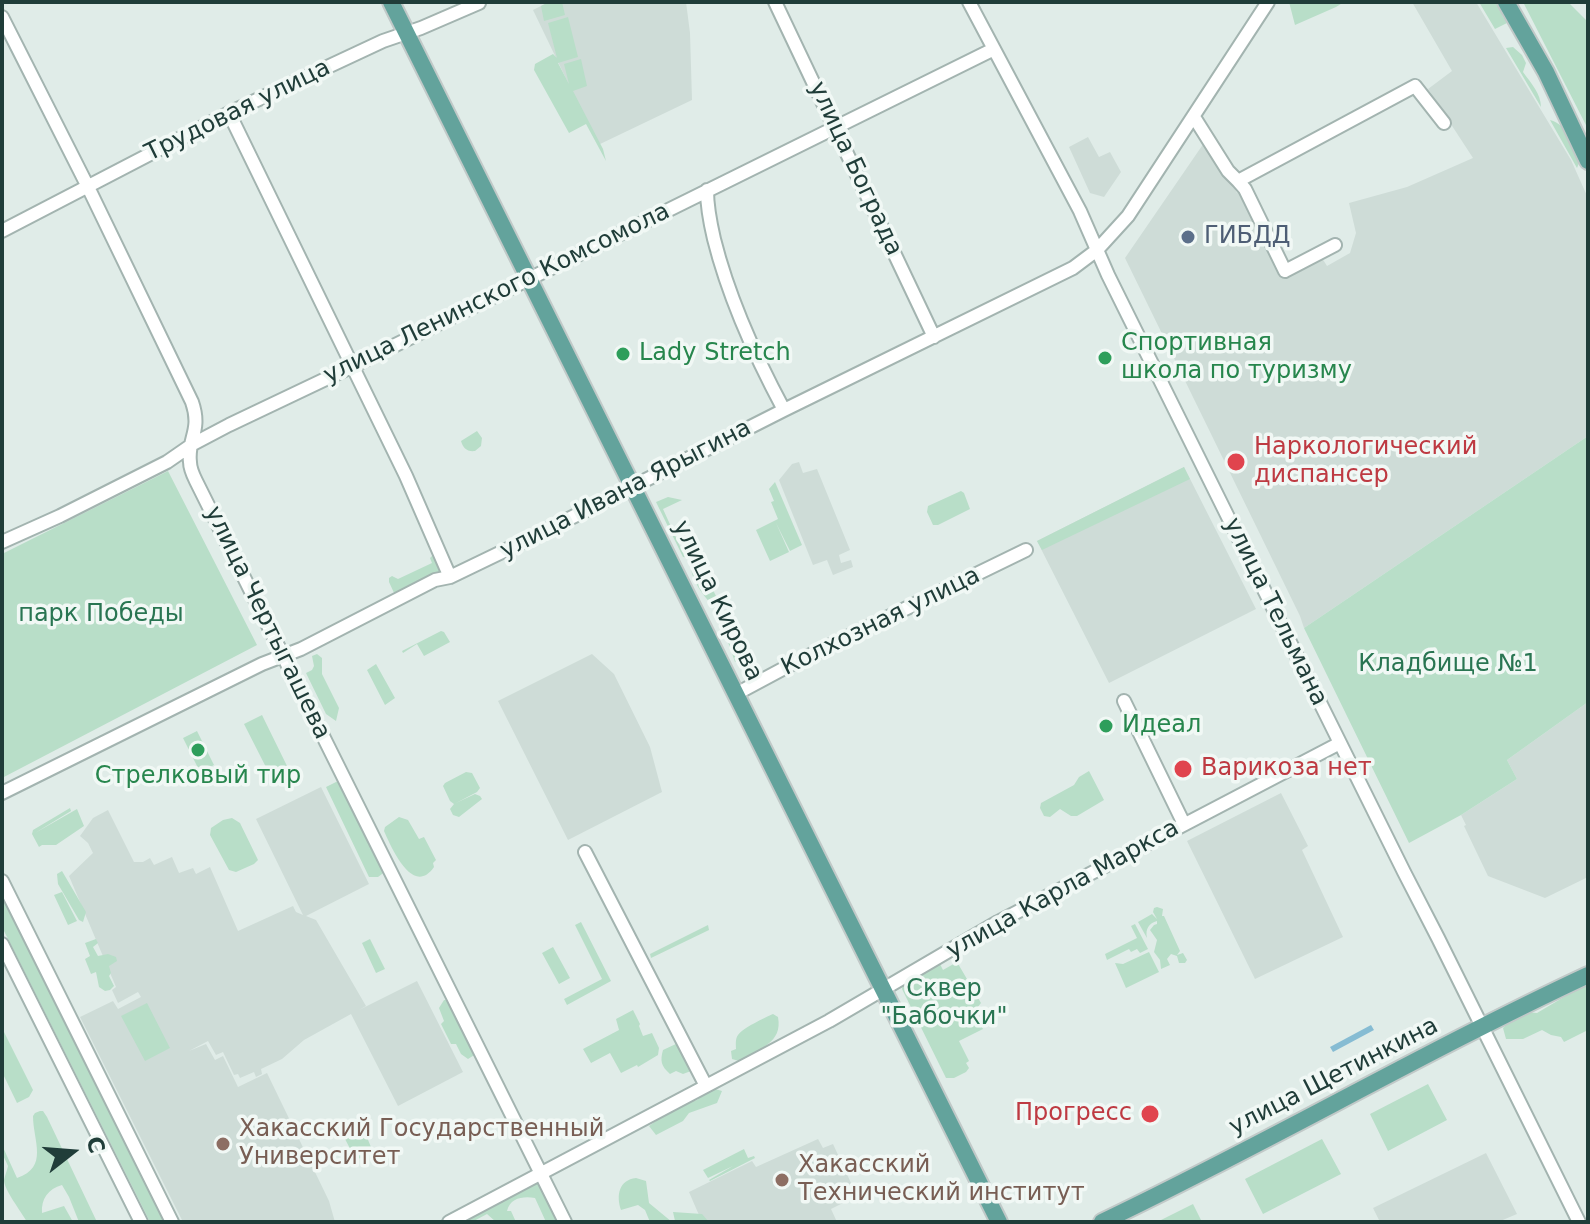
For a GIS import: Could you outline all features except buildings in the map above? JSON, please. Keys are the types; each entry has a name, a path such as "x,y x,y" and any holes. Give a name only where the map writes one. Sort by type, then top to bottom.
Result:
{"main road":[{"name":"улица Кирова","path":"391,2 999,1222"},
{"path":"1506,2 1546,72 1588,161"},
{"name":"улица Щетинкина","path":"1102,1222 1588,975"}],"street":[{"name":"улица Бограда","path":"775,2 934,337"},
{"name":"улица Тельмана","path":"969,2 1080,211 1579,1222"},
{"name":"улица Ивана Ярыгина","path":"2,793 262,664 301,649 435,580 450,577 1073,268 1097,250 1128,216 1268,2"},
{"name":"Трудовая улица","path":"2,231 229,113 372,46 479,3"},
{"name":"улица Чертыгашева","path":"2,17 32,72 192,402 197,416 190,456 192,473 565,1222"},
{"name":"улица Ленинского Комсомола","path":"2,542 167,462 193,444 994,49"},
{"path":"1238,181 1415,86 1444,123"},
{"path":"229,113 353,366 450,577"},
{"path":"1194,117 1228,171 1245,189 1285,271 1335,245"},
{"path":"707,190 707,206 720,263 745,329 784,410"},
{"name":"Колхозная улица","path":"736,694 1026,550"},
{"path":"1124,701 1184,824"},
{"name":"улица Карла Маркса","path":"449,1222 829,1021 998,922 1340,743"},
{"path":"585,852 706,1086"},
{"path":"2,881 172,1222"},
{"path":"2,944 141,1222"}],"shaded area":[{"path":"549,2 686,2 692,100 598,145 533,10"},
{"path":"1412,2 1476,2 1571,160 1588,198 1588,436 1304,628 1125,258 1206,140 1237,193 1243,192 1285,277 1322,258 1327,266 1350,253 1356,233 1349,203 1407,187 1473,158 1428,89 1452,71"},
{"path":"1088,137 1099,157 1110,152 1121,172 1104,197 1090,193 1069,147"},
{"path":"799,462 803,473 817,469 850,550 839,555 841,563 851,560 853,567 833,575 827,560 813,565 779,480 792,464"},
{"path":"1184,467 1256,609 1109,683 1037,541"},
{"path":"592,654 614,674 650,747 662,792 568,840 498,701"},
{"path":"1588,702 1588,877 1545,898 1488,876 1461,815 1517,779 1507,760"},
{"path":"321,787 369,884 306,916 316,920 366,1006 359,1010 417,981 463,1072 398,1106 351,1014 304,1040 282,1059 261,1069 262,1074 256,1077 254,1072 240,1078 238,1074 234,1075 223,1052 216,1055 208,1041 189,1051 206,1044 215,1060 223,1056 238,1087 267,1073 329,1201 335,1222 183,1222 80,1017 113,1001 118,1009 141,997 138,992 118,1003 112,990 116,987 69,876 93,853 80,836 93,818 108,810 134,862 150,858 154,865 172,857 179,873 193,868 196,874 210,867 238,931 293,906 296,912 303,915 256,819"},
{"path":"1281,793 1308,846 1302,850 1343,937 1255,979 1187,841"},
{"name":"Хакасский Технический институт","path":"818,1139 823,1148 833,1144 857,1196 831,1209 837,1222 702,1222 689,1192 752,1161 756,1167"},
{"path":"1486,1153 1517,1214 1498,1222 1380,1222 1373,1208"}],"green space":[{"path":"549,2 562,2 565,15 544,21 541,6"},
{"path":"1289,2 1344,2 1295,25"},
{"path":"1479,2 1502,2 1505,9 1502,15 1507,23 1495,29"},
{"path":"1523,2 1568,2 1588,22 1588,129"},
{"path":"568,17 578,57 558,63 569,84 564,64 581,59 587,86 573,91 603,149 606,161 586,124 569,133 534,70 535,64 553,54 557,58 548,23"},
{"path":"1513,47 1526,63 1523,72 1537,93 1541,107 1506,48"},
{"path":"1550,120 1561,126 1569,137 1579,163 1577,168"},
{"path":"477,431 482,438 481,446 475,451 464,448 461,441"},
{"name":"Кладбище №1","path":"1588,436 1588,702 1507,760 1517,779 1461,815 1409,843 1304,628"},
{"path":"1184,467 1190,479 1042,550 1037,541"},
{"name":"парк Победы","path":"168,471 257,645 2,778 2,554"},
{"path":"775,482 802,545 790,551 776,523 789,552 770,561 756,530 778,519 769,489"},
{"path":"961,491 970,509 933,525 927,512 928,506"},
{"path":"668,497 682,500 663,509 683,553 690,552 691,558 683,557 656,502"},
{"path":"433,555 442,569 438,574 395,595 389,578 398,579 432,563 430,558"},
{"path":"701,566 720,604 712,605 699,588 691,569"},
{"path":"726,624 741,654 741,659 735,662 722,625"},
{"path":"441,631 450,642 424,656 417,644 403,653 402,651"},
{"path":"317,654 322,658 322,674 339,708 336,721 326,714 306,673 312,670 312,656"},
{"path":"376,664 395,698 385,705 367,670"},
{"path":"262,715 288,768 271,777 244,724"},
{"name":"Стрелковый тир","path":"197,731 214,765 200,772 183,738"},
{"path":"1089,771 1104,800 1077,816 1060,809 1050,817 1044,816 1041,803 1074,785 1079,777"},
{"path":"466,772 472,773 480,788 456,803 475,794 482,799 459,817 453,815 450,809 454,804 443,786"},
{"path":"338,781 350,797 386,871 378,877 369,877 326,787"},
{"path":"70,808 71,811 35,833 77,809 84,826 56,845 39,847 33,830"},
{"path":"399,817 408,820 419,839 424,837 436,860 426,875 418,877 404,867 384,831"},
{"path":"232,818 240,823 258,860 236,872 229,870 210,835 211,828"},
{"path":"62,871 86,912 83,922 58,884 57,874"},
{"path":"62,892 77,921 68,925 54,895"},
{"path":"2,895 166,1222 150,1222 2,927"},
{"path":"1157,907 1163,909 1162,916 1180,951 1177,955 1183,953 1187,960 1185,963 1179,963 1177,956 1171,954 1167,959 1170,965 1161,969 1160,960 1154,952 1157,940 1150,930 1157,921 1148,927 1147,938 1138,922 1152,914 1157,919 1153,912"},
{"path":"581,922 611,981 567,1005 564,999 602,979 575,925"},
{"path":"1135,924 1148,949 1140,953 1137,949 1131,952 1129,949 1107,960 1105,954 1137,938 1131,926"},
{"path":"708,925 709,930 651,958 650,954"},
{"path":"96,939 98,943 93,947 98,956 108,954 116,957 117,961 109,966 109,976 114,986 110,990 99,987 96,972 91,974 85,959 90,956 85,943"},
{"path":"370,939 385,969 376,973 362,943"},
{"path":"553,947 570,978 559,984 542,953"},
{"path":"1149,952 1159,972 1126,988 1115,963 1123,964"},
{"name":"Сквер \"Бабочки\"","path":"939,962 943,970 957,962 981,1003 977,1008 982,1016 979,1022 983,1029 959,1041 969,1061 966,1063 969,1068 954,1078 946,1078 902,989 903,984"},
{"path":"1588,985 1588,1030 1564,1042 1561,1037 1542,1030 1523,1039 1506,1039 1503,1028 1517,1014 1537,1013"},
{"path":"444,1000 450,1000 479,1052 468,1059 456,1044 451,1044 441,1024 444,1021 439,1008"},
{"path":"147,1003 170,1048 145,1061 121,1016"},
{"path":"633,1010 643,1036 652,1033 659,1048 658,1055 621,1073 610,1053 591,1063 583,1049 619,1030 616,1019"},
{"path":"773,1014 778,1017 779,1026 773,1039 739,1061 732,1059 731,1051 736,1049 738,1035"},
{"path":"2,1028 33,1090 29,1097 17,1103 2,1072"},
{"path":"678,1043 692,1066 691,1071 670,1074 662,1063 663,1050"},
{"path":"1428,1084 1447,1120 1388,1151 1370,1114"},
{"path":"712,1088 722,1091 717,1103 689,1113 683,1121 656,1135 649,1126 677,1106 697,1100"},
{"path":"40,1111 47,1117 97,1222 79,1222 62,1185 46,1195 42,1213 64,1206 73,1222 27,1222 7,1189 4,1180 8,1166 2,1145 17,1178 27,1173 36,1160 33,1116"},
{"path":"364,1130 373,1152 356,1160 345,1139"},
{"path":"1322,1139 1341,1174 1263,1214 1245,1179"},
{"path":"744,1149 748,1158 755,1158 709,1180 733,1166 708,1178 703,1170"},
{"path":"540,1178 564,1222 546,1222 535,1198 526,1197 514,1201 507,1211 511,1211 516,1222 496,1222 487,1214 472,1222 463,1222 463,1218"},
{"path":"630,1179 646,1181 649,1203 672,1222 650,1222 645,1210 638,1205 621,1210 620,1189"},
{"path":"1193,1204 1202,1222 1157,1222"},
{"path":"673,1212 702,1214 709,1222 675,1221"}],"water":[{"path":"1371,1025 1374,1030 1333,1052 1330,1047"}],"place":[{"name":"ГИБДД","path":"1188,237"},
{"name":"Lady Stretch","path":"623,354"},
{"name":"Спортивная школа по туризму","path":"1105,358"},
{"name":"Наркологический диспансер","path":"1236,462"},
{"name":"Идеал","path":"1106,726"},
{"name":"Стрелковый тир","path":"198,750"},
{"name":"Варикоза нет","path":"1183,769"},
{"name":"Прогресс","path":"1150,1114"},
{"name":"Хакасский Государственный Университет","path":"223,1144"},
{"name":"Хакасский Технический институт","path":"782,1180"}]}
